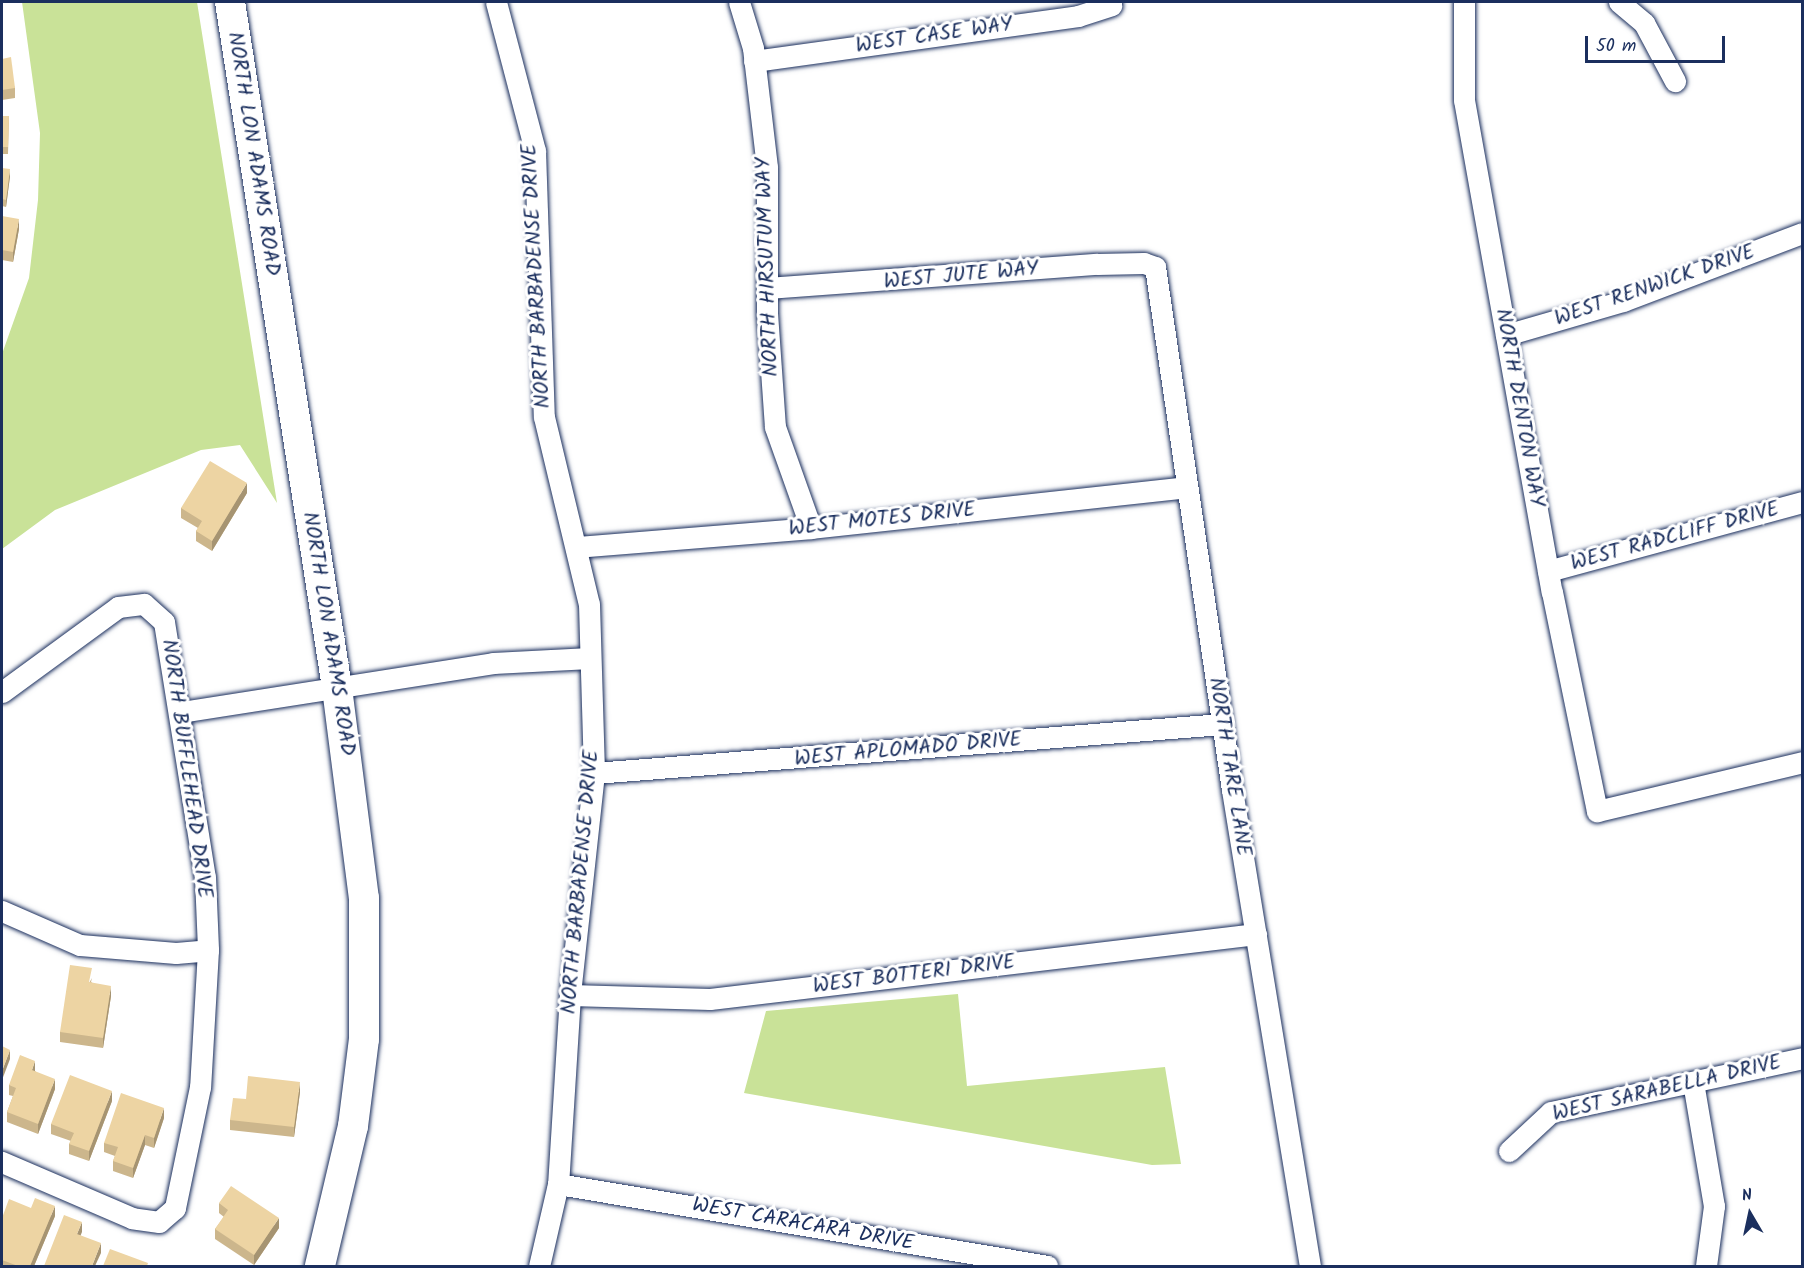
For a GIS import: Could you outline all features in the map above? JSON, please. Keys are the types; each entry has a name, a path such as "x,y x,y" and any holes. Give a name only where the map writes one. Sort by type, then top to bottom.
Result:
{"street":[{"name":"NORTH LON ADAMS ROAD","path":"230,2 337,688 364,898 365,1008 353,1126 320,1266"},
{"name":"NORTH BARBADENSE DRIVE","path":"496,2 535,151 544,417 589,604 594,773 570,995 558,1184 539,1266"},
{"name":"NORTH HIRSUTUM WAY","path":"739,2 754,61 767,167 767,288 775,427 811,528"},
{"name":"NORTH DENTON WAY","path":"1464,2 1464,100 1548,571 1597,811 1803,762"},
{"path":"1619,2 1644,23 1675,81"},
{"name":"WEST CASE WAY","path":"754,61 1078,16 1111,3"},
{"name":"WEST RENWICK DRIVE","path":"1506,335 1623,301 1803,233"},
{"name":"WEST JUTE WAY","path":"767,288 1097,264 1144,263 1155,267"},
{"name":"NORTH TARE LANE","path":"1155,267 1222,724 1310,1266"},
{"name":"WEST MOTES DRIVE","path":"576,548 811,528 1187,488"},
{"name":"WEST RADCLIFF DRIVE","path":"1548,571 1731,525 1803,502"},
{"name":"NORTH BUFFLEHEAD DRIVE","path":"2,692 118,607 144,604 164,622 181,712 205,877 208,950 200,1087 175,1208 159,1222 132,1218 2,1162"},
{"path":"181,712 493,663 590,658"},
{"name":"WEST APLOMADO DRIVE","path":"594,773 1222,724"},
{"path":"2,911 80,945 176,953 208,950"},
{"name":"WEST BOTTERI DRIVE","path":"570,995 710,999 1256,934"},
{"name":"WEST SARABELLA DRIVE","path":"1509,1151 1551,1112 1803,1058"},
{"path":"1693,1082 1714,1206 1706,1266"},
{"name":"WEST CARACARA DRIVE","path":"558,1184 1047,1266"}],"green space":[{"path":"22,2 197,2 277,503 240,445 201,450 55,510 2,549 2,354 29,278 38,200 40,133"},
{"path":"958,994 967,1086 1165,1067 1181,1164 1152,1165 744,1093 766,1011"}],"building":[{"path":"11,57 15,88 2,90 2,59"},
{"path":"2,116 9,116 8,147 2,147"},
{"path":"2,168 10,169 6,200 2,199"},
{"path":"2,216 19,219 13,252 2,250"},
{"path":"210,461 247,483 212,541 196,531 202,521 181,508"},
{"path":"70,965 92,968 89,982 111,986 103,1038 60,1032"},
{"path":"2,1046 10,1050 2,1071"},
{"path":"20,1055 35,1061 32,1070 55,1079 38,1124 7,1112 16,1088 9,1085"},
{"path":"70,1075 112,1091 89,1151 69,1144 74,1133 51,1124"},
{"path":"248,1076 300,1082 294,1127 230,1120 233,1098 246,1099"},
{"path":"121,1093 164,1108 154,1138 145,1135 133,1168 113,1161 118,1147 104,1143"},
{"path":"231,1186 279,1218 254,1255 215,1229 228,1210 219,1203"},
{"path":"35,1198 55,1206 30,1266 18,1266 2,1260 2,1218 9,1199 31,1208"},
{"path":"64,1215 82,1222 77,1234 101,1243 92,1266 44,1266"},
{"path":"110,1249 148,1263 147,1266 103,1266"}]}
